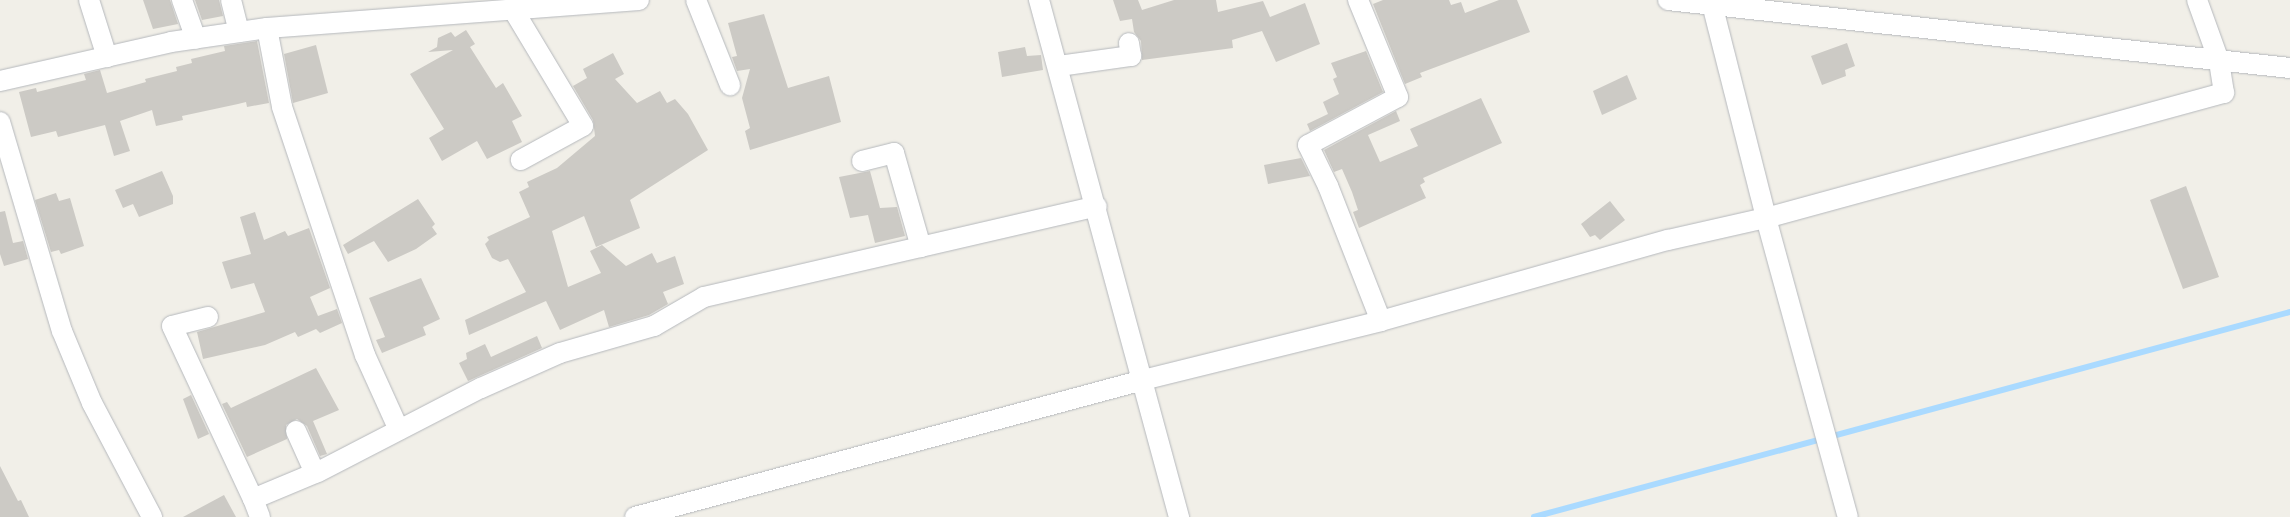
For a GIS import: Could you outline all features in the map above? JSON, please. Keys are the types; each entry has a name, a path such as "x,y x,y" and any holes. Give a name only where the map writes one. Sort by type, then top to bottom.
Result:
{"street":[{"path":"89,0 107,57"},
{"path":"182,0 196,39"},
{"path":"231,0 239,32"},
{"path":"0,81 196,39 267,28 514,11 596,1 639,0"},
{"path":"696,0 730,85"},
{"path":"1039,0 1097,206 1179,517"},
{"path":"1358,0 1398,97 1308,145 1328,186 1381,321"},
{"path":"1668,0 1712,3 2290,68"},
{"path":"635,517 1143,380 1381,321 1668,240 1766,218 2224,93 2218,61 2197,0"},
{"path":"1712,3 1766,218 1848,517"},
{"path":"514,11 583,126 521,160"},
{"path":"267,28 282,107 364,355 399,430"},
{"path":"1059,66 1131,56 1129,43"},
{"path":"0,122 62,331 92,403 152,517"},
{"path":"862,161 894,153 921,247"},
{"path":"208,316 172,326 257,508 315,473 399,430 560,353 654,326 704,297 1097,206"},
{"path":"296,431 315,473"}],"building":[{"path":"143,0 170,0 178,24 153,29"},
{"path":"195,0 219,0 223,16 202,20"},
{"path":"1113,0 1138,0 1142,10 1174,0 1216,0 1218,12 1263,1 1270,17 1305,3 1320,44 1276,62 1262,31 1232,40 1233,48 1142,60 1141,41 1134,32 1132,19 1120,21"},
{"path":"1383,0 1449,0 1451,5 1461,2 1465,13 1499,0 1517,0 1530,32 1420,73 1422,77 1405,84 1373,4"},
{"path":"764,14 788,88 829,76 841,122 750,150 745,131 750,128 742,98 750,69 737,71 732,57 737,56 728,23"},
{"path":"466,30 475,44 470,47 496,88 503,83 522,116 512,121 522,142 487,159 477,141 442,161 429,138 444,129 410,74 453,50 428,52 437,47 438,38 451,32 455,37"},
{"path":"257,41 269,103 247,107 246,102 182,116 183,120 156,126 152,110 120,121 130,151 114,156 105,125 58,137 56,131 31,137 19,92 36,88 37,92 86,80 84,74 100,70 107,93 146,82 145,79 177,71 176,67 192,63 191,59 225,51 224,46"},
{"path":"1847,43 1855,66 1845,70 1846,76 1822,85 1811,56"},
{"path":"316,45 328,93 293,103 284,54"},
{"path":"1025,47 1027,56 1041,55 1043,70 1002,77 998,52"},
{"path":"1366,51 1383,92 1310,131 1307,124 1328,114 1323,102 1339,94 1333,79 1337,77 1331,63"},
{"path":"613,53 624,74 615,79 637,103 660,91 667,103 675,99 688,114 708,150 630,200 640,228 596,247 584,216 552,231 568,287 601,273 590,251 602,245 626,266 652,253 657,263 675,256 684,284 663,292 668,304 649,315 609,327 604,310 560,330 546,301 469,335 465,320 526,292 508,259 500,262 492,258 485,244 489,240 487,237 530,217 519,192 529,187 527,182 557,168 595,136 593,120 573,86 587,78 583,69"},
{"path":"1627,75 1637,99 1602,115 1593,91"},
{"path":"1481,98 1502,143 1423,178 1425,182 1420,185 1426,198 1359,228 1353,212 1358,210 1342,169 1334,172 1324,150 1396,111 1400,121 1368,135 1380,162 1418,146 1410,129"},
{"path":"1301,158 1310,176 1268,184 1264,165"},
{"path":"162,171 173,196 173,204 139,217 133,204 123,208 115,190"},
{"path":"870,171 880,208 897,207 905,236 875,243 868,215 850,218 839,177"},
{"path":"2186,186 2219,277 2183,289 2150,200"},
{"path":"56,193 59,201 70,198 84,246 61,254 59,250 51,252 35,200"},
{"path":"418,199 435,224 432,227 437,234 416,249 388,262 374,241 348,254 343,245"},
{"path":"1610,201 1625,220 1600,240 1595,235 1590,237 1581,224"},
{"path":"5,211 13,243 23,241 28,259 4,266 0,254 0,212"},
{"path":"255,212 264,240 285,231 288,236 309,228 330,288 310,297 318,316 337,309 342,323 320,333 316,329 298,337 295,332 265,345 203,359 197,332 265,312 254,283 231,289 222,262 251,254 240,217"},
{"path":"421,278 440,319 423,327 426,335 382,353 376,340 385,337 369,298"},
{"path":"537,336 542,348 468,381 459,363 467,359 466,353 485,344 491,357"},
{"path":"316,368 339,410 313,421 327,454 320,456 307,426 297,419 286,425 287,439 247,457 222,404 227,402 231,408"},
{"path":"191,395 209,434 198,439 183,399"},
{"path":"0,466 18,501 21,500 29,517 0,517"},
{"path":"224,495 236,517 183,517"}],"waterway":[{"path":"1534,517 2290,312"}]}
